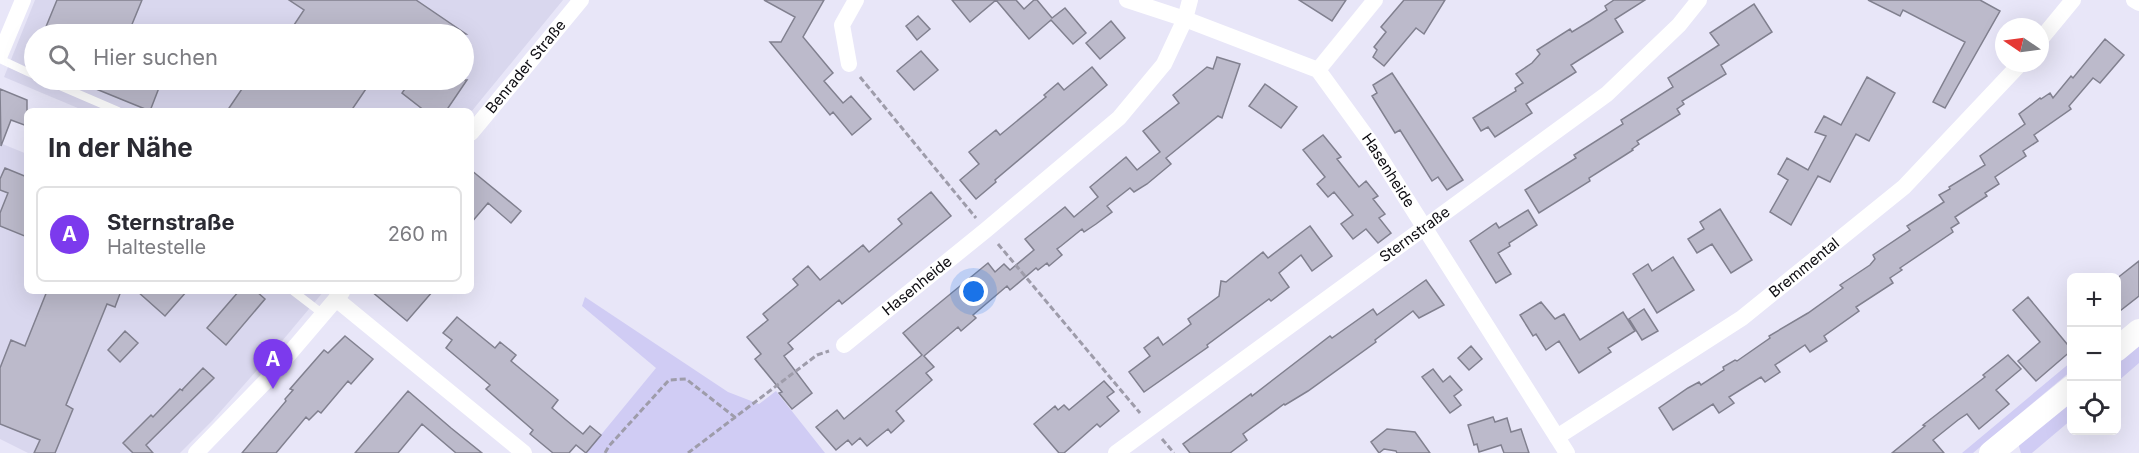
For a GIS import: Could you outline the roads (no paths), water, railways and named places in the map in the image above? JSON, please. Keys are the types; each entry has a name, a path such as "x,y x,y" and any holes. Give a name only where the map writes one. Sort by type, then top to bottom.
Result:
{"main road":[{"path":"2121,346 2139,331"},
{"path":"1991,453 2067,391"}],"street":[{"path":"0,57 23,0"},
{"name":"Benrader Straße","path":"474,129 580,0"},
{"path":"849,64 842,26 856,0"},
{"path":"1127,0 1185,19 1318,70 1375,0"},
{"name":"Hasenheide","path":"844,345 1119,118 1164,64 1185,19 1190,0"},
{"name":"Sternstraße","path":"1116,453 1607,94 1679,25 1699,0"},
{"path":"2049,29 2073,0"},
{"path":"2134,0 2139,3"},
{"name":"Hasenheide","path":"1318,70 1371,143 1567,453"},
{"name":"Bremmental","path":"1557,437 1742,318 1904,187 2013,72"},
{"path":"196,453 266,381 340,295 524,453"}],"lane":[{"path":"0,57 24,70"},
{"path":"69,90 111,108"},
{"path":"297,294 323,314"}],"place":[{"name":"Sternstraße","path":"273,389"}]}
